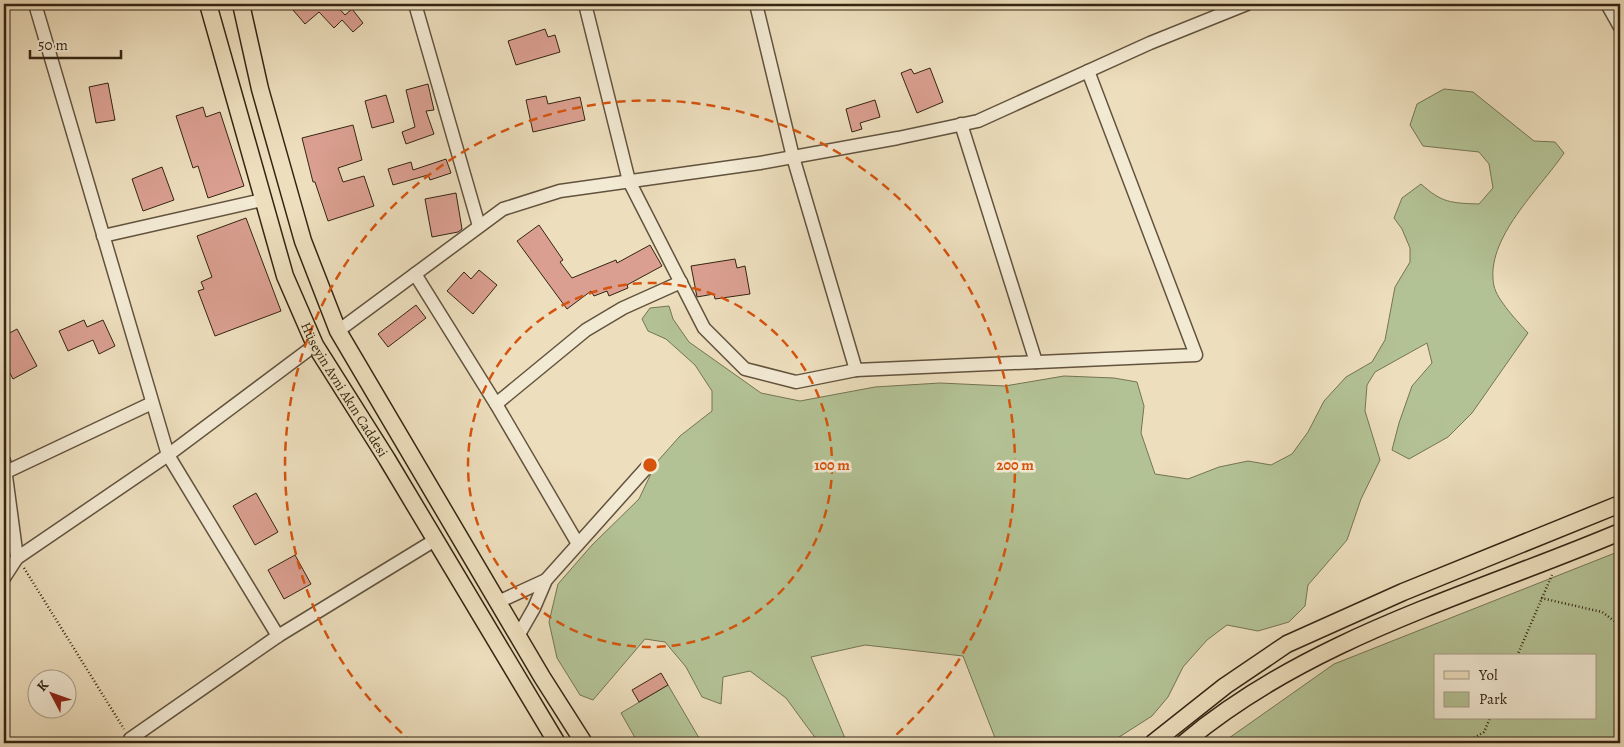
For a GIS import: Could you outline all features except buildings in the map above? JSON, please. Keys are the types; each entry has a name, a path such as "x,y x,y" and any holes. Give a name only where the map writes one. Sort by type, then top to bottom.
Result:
{"main road":[{"name":"Hüseyin Avni Akın Caddesi","path":"208,4 262,200 286,276 315,345 436,540 557,743"},
{"name":"Hüseyin Avni Akın Caddesi","path":"241,4 260,88 304,241 338,331 518,636 584,743"},
{"path":"1153,743 1225,686 1286,644 1403,592 1620,504"},
{"path":"1184,743 1253,692 1333,648 1386,624 1560,558 1620,532"}],"street":[{"path":"35,4 168,455 278,636"},
{"path":"414,4 479,226"},
{"path":"585,4 630,182 704,328 745,369 796,382 856,370 1196,355 1088,71"},
{"path":"756,4 793,157 856,370"},
{"path":"338,331 503,208 560,191 793,157 978,121 1088,71 1247,4"},
{"path":"1607,4 1620,26"},
{"path":"961,124 1036,362"},
{"path":"103,236 262,200"},
{"path":"415,274 496,404 578,544"},
{"path":"496,404 586,330 623,308 681,282"},
{"path":"4,578 17,558 168,455 315,345"},
{"path":"17,558 5,467 152,403"},
{"path":"518,636 534,608 546,580 648,466"},
{"path":"130,741 278,636 436,540"},
{"path":"498,602 546,580"}],"path":[{"path":"17,558 130,741"},
{"path":"1518,654 1560,558"},
{"path":"1541,598 1602,612 1620,624"},
{"path":"1465,743 1484,732 1489,720"}],"green space":[{"path":"1444,89 1473,92 1534,141 1555,142 1564,153 1516,215 1497,250 1493,268 1494,286 1499,298 1528,333 1472,413 1448,437 1409,459 1392,450 1412,386 1432,363 1427,343 1375,372 1367,385 1365,411 1380,460 1361,499 1347,540 1308,585 1305,606 1289,622 1258,631 1227,625 1207,640 1183,667 1168,697 1152,716 1116,739 1093,743 997,743 963,656 865,645 811,657 847,743 819,743 786,698 750,671 723,677 721,704 702,697 686,667 665,642 645,639 593,700 580,695 557,658 549,622 558,584 592,545 639,499 656,463 680,436 712,411 712,391 695,365 666,339 648,331 642,319 650,308 669,306 673,319 689,342 761,393 800,401 875,387 940,383 1005,386 1064,376 1114,378 1137,382 1144,406 1141,433 1155,474 1188,479 1219,467 1248,461 1271,465 1292,454 1308,432 1324,401 1346,377 1372,362 1385,340 1395,287 1410,262 1410,248 1402,229 1394,218 1402,198 1421,184 1435,195 1447,201 1479,204 1493,188 1489,164 1479,152 1423,146 1410,125 1417,104"},
{"path":"1620,551 1620,743 1222,743 1334,664"},
{"path":"668,685 702,743 638,743 621,713"}]}
